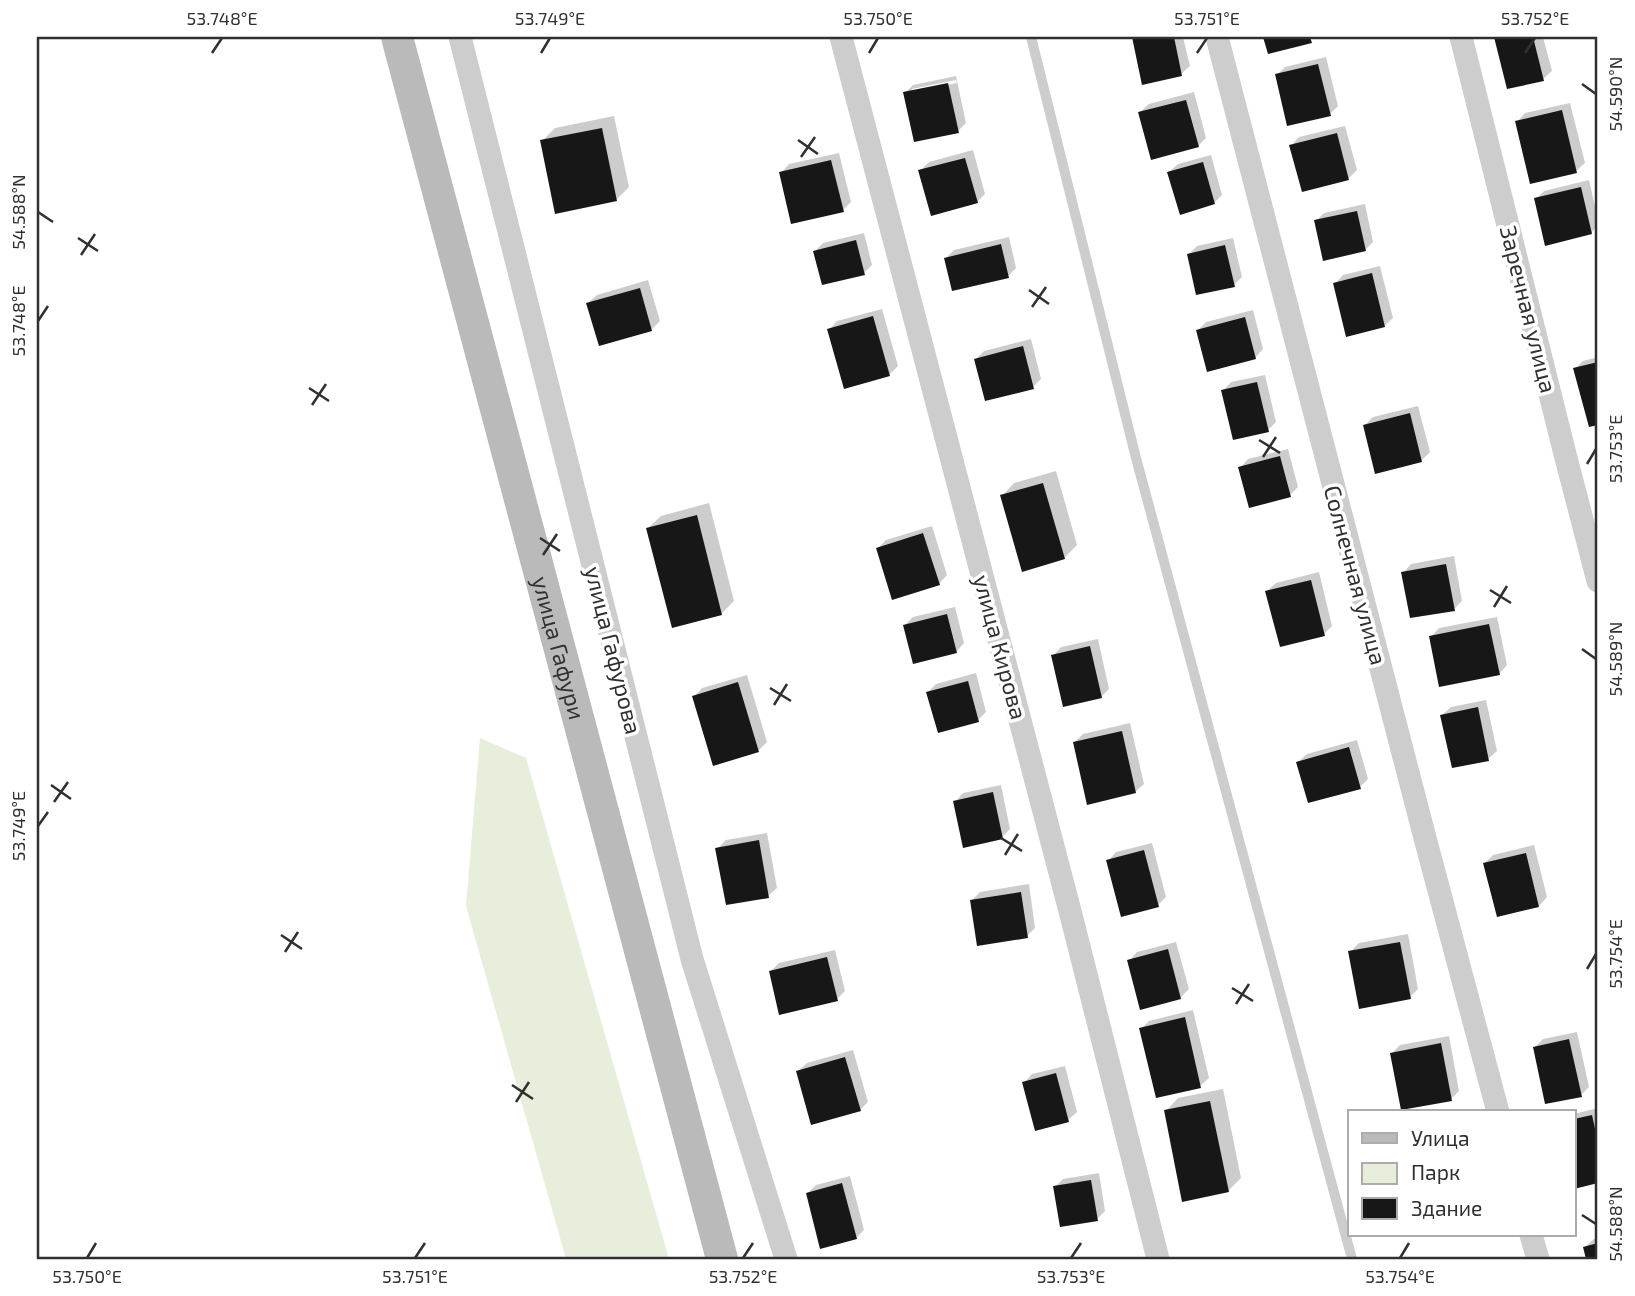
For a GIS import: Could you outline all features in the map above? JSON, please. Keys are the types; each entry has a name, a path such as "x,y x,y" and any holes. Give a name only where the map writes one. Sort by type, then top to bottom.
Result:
{"main road":[{"name":"улица Гафури","path":"397,37 722,1259"}],"street":[{"name":"улица Гафурова","path":"460,37 692,959 786,1259"},
{"name":"улица Кирова","path":"841,37 1070,911 1158,1259"},
{"name":"Солнечная улица","path":"1217,37 1497,1110"},
{"name":"Заречная улица","path":"1461,37 1598,581"},
{"path":"1531,1236 1538,1259"}],"lane":[{"path":"1031,37 1136,458 1352,1259"}],"green space":[{"path":"480,738 526,758 669,1259 566,1259 466,906"}],"building":[{"path":"1132,37 1174,37 1182,76 1142,85"},
{"path":"1263,37 1310,37 1312,43 1268,54"},
{"path":"1494,37 1533,37 1544,81 1507,89"},
{"path":"1318,64 1331,116 1287,126 1275,74"},
{"path":"948,83 959,133 914,142 903,92"},
{"path":"1186,100 1199,147 1151,160 1138,112"},
{"path":"1562,110 1577,173 1530,184 1515,121"},
{"path":"602,128 617,201 555,214 540,140"},
{"path":"1337,133 1349,180 1302,192 1289,145"},
{"path":"965,158 978,203 931,216 918,170"},
{"path":"831,160 844,212 791,224 779,172"},
{"path":"1203,162 1215,204 1180,215 1167,172"},
{"path":"1581,187 1592,234 1545,246 1534,198"},
{"path":"1357,211 1366,251 1323,261 1314,220"},
{"path":"856,240 865,275 822,285 813,251"},
{"path":"1001,244 1009,278 952,291 944,258"},
{"path":"1225,245 1235,287 1196,295 1187,254"},
{"path":"1372,273 1385,327 1346,337 1333,283"},
{"path":"640,288 652,331 599,346 586,303"},
{"path":"873,316 890,376 844,389 827,329"},
{"path":"1245,317 1256,359 1207,372 1196,330"},
{"path":"1023,346 1034,389 985,401 974,359"},
{"path":"1598,362 1598,425 1589,427 1573,368"},
{"path":"1257,382 1269,432 1233,440 1221,390"},
{"path":"1410,413 1422,462 1375,474 1363,425"},
{"path":"1280,456 1291,497 1249,508 1238,467"},
{"path":"1043,483 1065,559 1022,572 1000,495"},
{"path":"697,515 722,615 672,628 646,528"},
{"path":"923,533 940,585 892,600 876,548"},
{"path":"1446,564 1455,611 1410,618 1401,572"},
{"path":"1311,580 1325,636 1280,647 1265,591"},
{"path":"947,614 957,653 913,664 903,625"},
{"path":"1489,624 1500,675 1439,687 1429,636"},
{"path":"1090,646 1102,698 1063,707 1051,655"},
{"path":"968,681 979,722 938,733 926,692"},
{"path":"738,682 759,752 713,766 692,696"},
{"path":"1478,707 1489,761 1452,768 1440,715"},
{"path":"1122,731 1136,793 1087,805 1073,742"},
{"path":"1349,747 1361,789 1308,803 1296,762"},
{"path":"993,792 1003,839 963,848 953,801"},
{"path":"759,840 769,898 726,905 715,848"},
{"path":"1144,850 1159,907 1121,917 1106,860"},
{"path":"1526,853 1539,907 1497,917 1483,863"},
{"path":"1021,892 1028,938 977,946 970,900"},
{"path":"1400,942 1411,999 1359,1009 1348,951"},
{"path":"1168,949 1181,999 1140,1010 1127,960"},
{"path":"827,957 838,1001 779,1015 769,971"},
{"path":"1185,1017 1201,1088 1156,1098 1139,1028"},
{"path":"1569,1039 1582,1097 1545,1104 1533,1047"},
{"path":"1441,1043 1452,1101 1401,1110 1390,1053"},
{"path":"845,1057 861,1111 811,1125 796,1071"},
{"path":"1056,1073 1069,1122 1035,1131 1022,1082"},
{"path":"1210,1101 1229,1192 1182,1202 1164,1110"},
{"path":"1592,1115 1598,1142 1598,1183 1576,1188 1576,1119"},
{"path":"1091,1180 1098,1221 1060,1227 1053,1186"},
{"path":"842,1183 857,1239 820,1249 806,1193"},
{"path":"1598,1243 1598,1259 1586,1259 1583,1247"}]}
